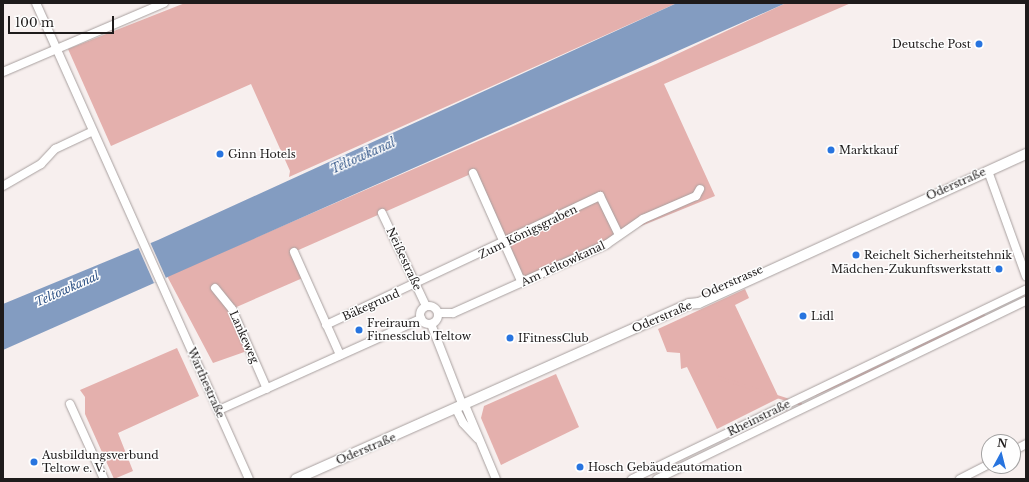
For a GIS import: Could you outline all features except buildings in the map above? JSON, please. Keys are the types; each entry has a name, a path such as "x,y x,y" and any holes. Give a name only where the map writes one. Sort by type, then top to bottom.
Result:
{"main road":[{"name":"Oderstraße","path":"296,479 462,407 689,304 699,303 777,265 1026,154"}],"street":[{"path":"3,186 33,168 55,149 93,131 36,3"},
{"path":"3,72 55,48 164,3"},
{"name":"Warthestraße","path":"93,131 249,479"},
{"path":"988,171 1026,273"},
{"path":"473,173 522,283"},
{"name":"Am Teltowkanal","path":"439,313 453,313 607,244 643,219 696,196 700,189"},
{"name":"Zum Königsgraben","path":"416,285 505,244 600,196 619,235"},
{"name":"Neißestraße","path":"382,213 426,306"},
{"path":"294,252 340,355"},
{"name":"Bäkegrund","path":"326,325 416,285"},
{"name":"Lankeweg","path":"215,288 232,309 267,389"},
{"name":"Rheinstraße","path":"632,479 1026,289"},
{"name":"Rheinstraße","path":"657,479 1026,301"},
{"path":"421,319 420,313 426,306 434,306 439,313 438,319 431,324"},
{"path":"986,309 991,319"},
{"path":"421,319 431,324 462,407 463,424 478,439 496,479"},
{"path":"219,410 421,319"},
{"path":"900,350 905,360"},
{"path":"807,395 812,405"},
{"path":"70,404 104,479"},
{"path":"712,441 716,451"},
{"path":"960,479 981,468"}],"shaded area":[{"path":"185,3 677,3 289,177 290,171 251,84 111,146 68,49"},
{"path":"786,3 851,3 664,84 715,196 619,235 522,283 473,173 294,252 305,277 232,309 250,350 213,363 167,276 656,64"},
{"path":"745,289 749,298 735,305 779,398 717,429 687,367 681,369 680,353 667,352 658,329"},
{"path":"984,313 986,318 912,351 913,348"},
{"path":"177,348 199,396 118,433 133,471 114,479 85,414 85,397 80,390"},
{"path":"894,358 896,361 815,396 816,394"},
{"path":"556,374 579,427 501,465 481,418 484,406"},
{"path":"718,376 802,403 801,406 717,379"}],"water":[{"name":"Teltowkanal","path":"677,3 786,3 3,350 3,304 158,240"}],"pier":[{"path":"150,242 166,278 154,283 138,247"}],"place":[{"name":"Deutsche Post","path":"979,44"},
{"name":"Marktkauf","path":"831,150"},
{"name":"Ginn Hotels","path":"220,154"},
{"name":"Reichelt Sicherheitstehnik","path":"856,255"},
{"name":"Mädchen-Zukunftswerkstatt","path":"999,269"},
{"name":"Lidl","path":"803,316"},
{"name":"Freiraum Fitnessclub Teltow","path":"359,330"},
{"name":"IFitnessClub","path":"510,338"},
{"name":"Ausbildungsverbund Teltow e. V.","path":"34,462"},
{"name":"Hosch Gebäudeautomation","path":"580,467"}]}
